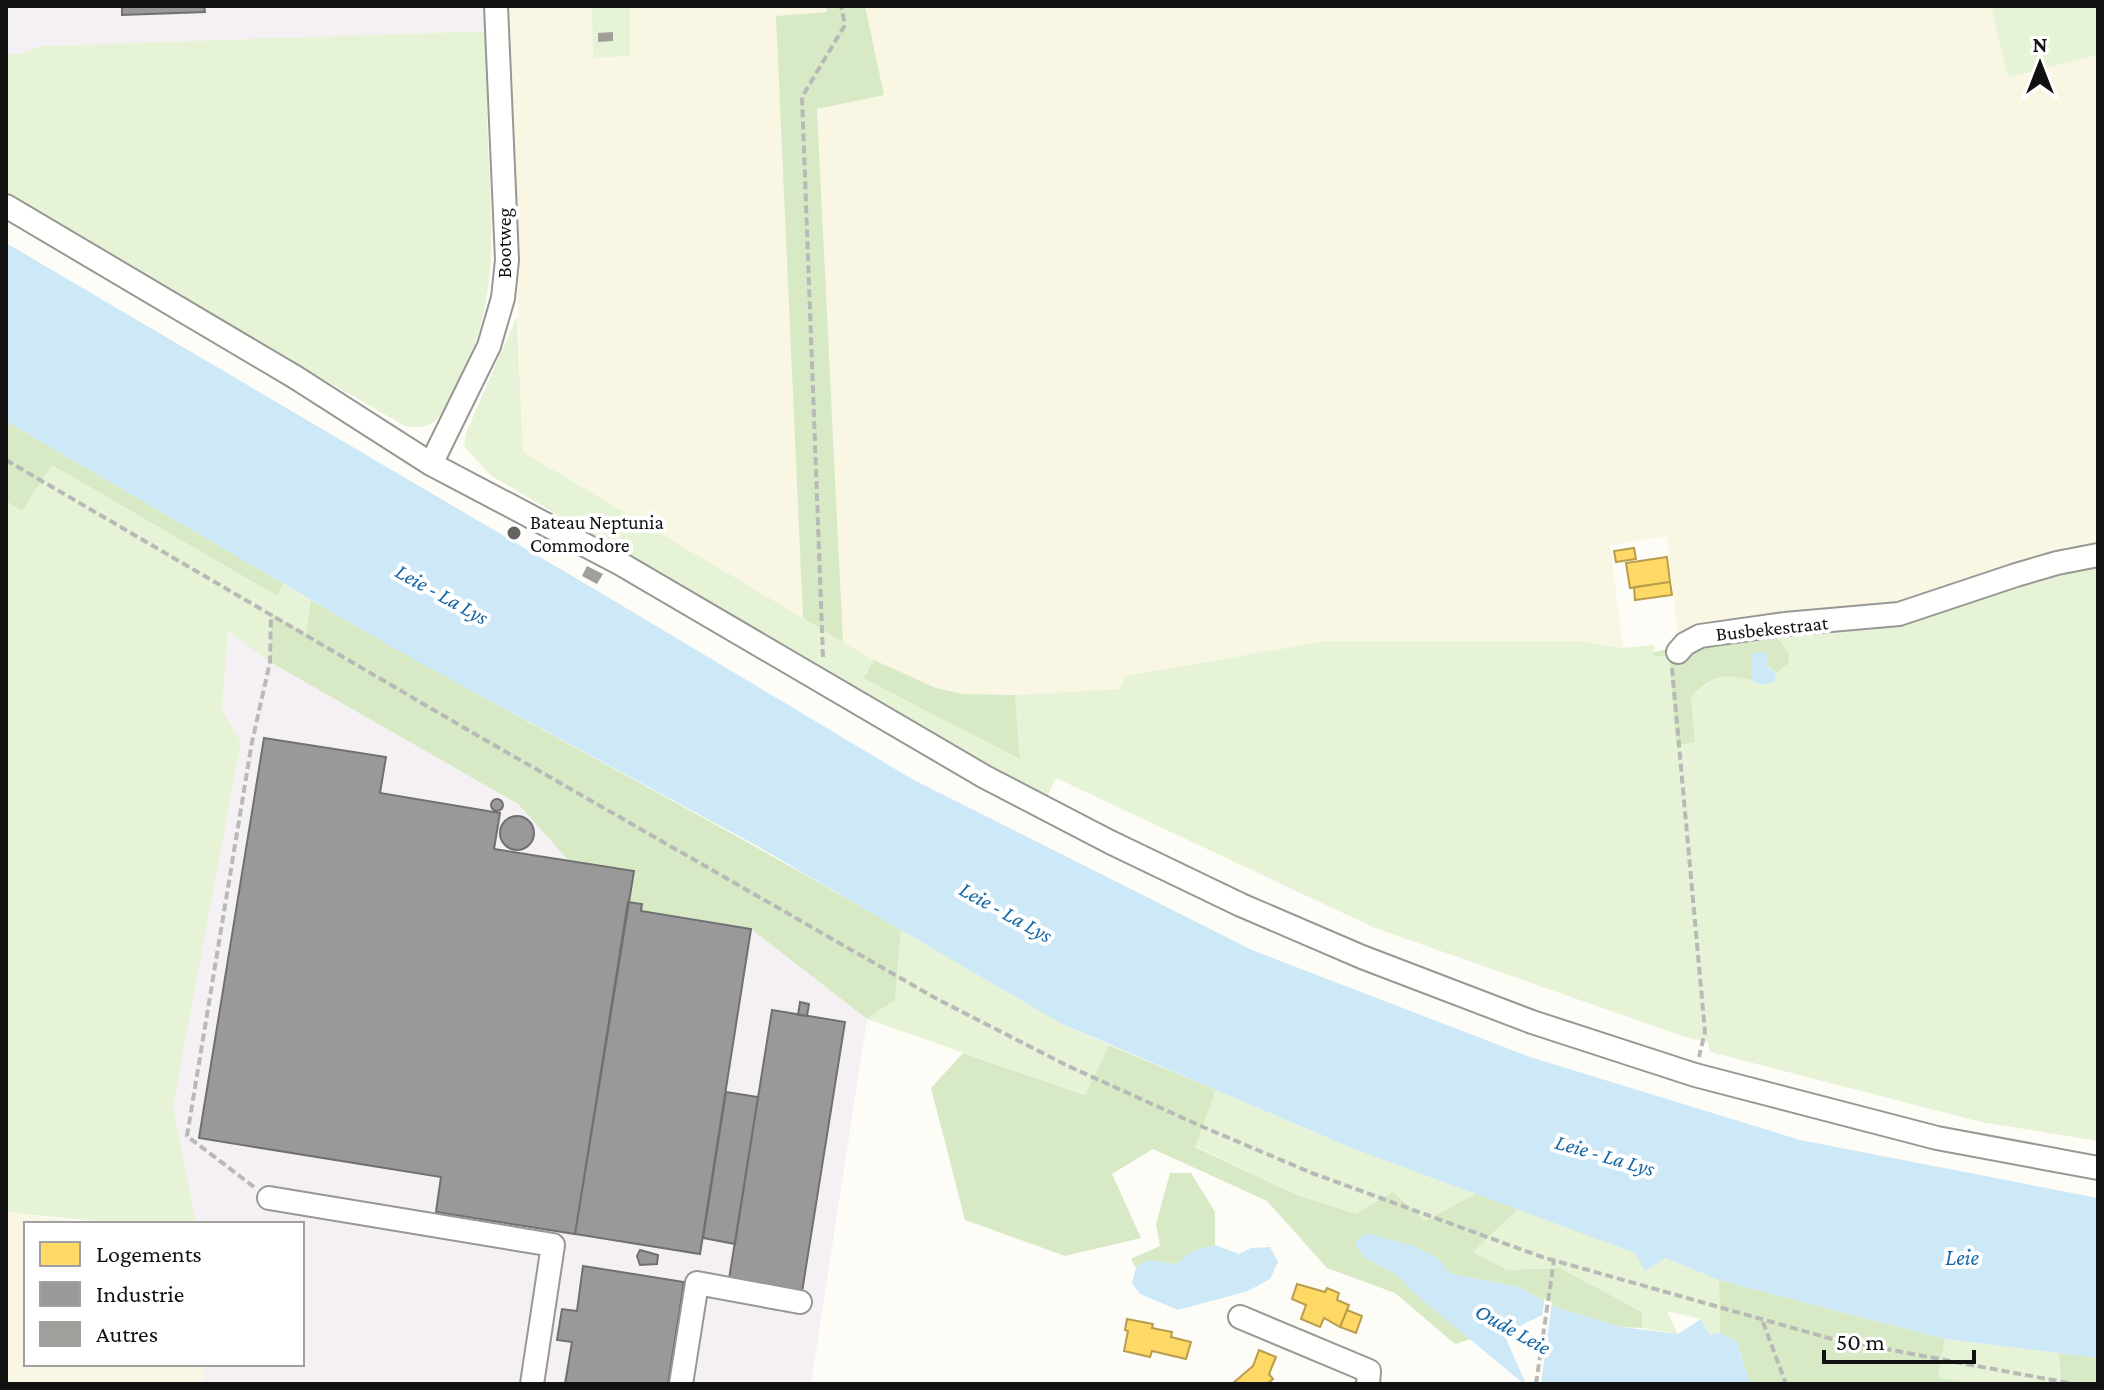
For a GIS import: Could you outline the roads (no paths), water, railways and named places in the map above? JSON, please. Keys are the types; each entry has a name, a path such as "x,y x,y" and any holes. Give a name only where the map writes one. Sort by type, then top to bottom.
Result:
{"street":[{"name":"Bootweg","path":"431,464 489,346 503,298 507,260 496,6"},
{"path":"6,206 295,377 431,464 621,564 985,777 1241,905 1362,957 1532,1022 1695,1075 1937,1138 2098,1168"},
{"name":"Busbekestraat","path":"1678,652 1700,636 1759,627 1899,614 2016,575 2098,555"},
{"path":"269,1198 553,1245 532,1384"},
{"path":"681,1384 697,1283 800,1302"},
{"path":"1240,1317 1369,1371 1368,1384"}],"water":[{"name":"Leie","path":"6,243 912,779 1252,950 1530,1057 1800,1140 2098,1198 2098,1358 1945,1339 1719,1280 1665,1258 1645,1271 1635,1253 1349,1147 1060,1023 759,847 395,649 6,421"},
{"path":"1768,652 1766,665 1776,673 1774,682 1761,685 1751,680 1752,653"},
{"name":"Oude Leie","path":"1366,1233 1411,1245 1437,1257 1451,1274 1519,1287 1552,1306 1621,1327 1678,1334 1701,1319 1710,1335 1720,1333 1737,1342 1750,1384 1524,1384 1394,1273 1365,1258 1355,1243"},
{"path":"1215,1245 1239,1254 1251,1248 1270,1247 1278,1262 1270,1279 1248,1291 1178,1310 1140,1294 1132,1283 1136,1268 1148,1260 1176,1264 1193,1251"}],"place":[{"name":"Bateau Neptunia Commodore","path":"514,533"}],"water label":[{"name":"Leie - La Lys","path":"442,594"},
{"name":"Leie - La Lys","path":"1006,912"},
{"name":"Leie - La Lys","path":"1605,1155"}]}
